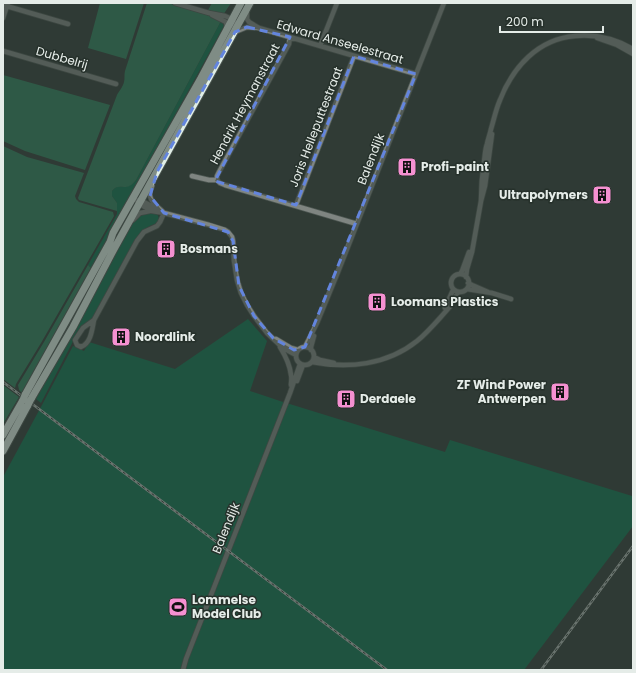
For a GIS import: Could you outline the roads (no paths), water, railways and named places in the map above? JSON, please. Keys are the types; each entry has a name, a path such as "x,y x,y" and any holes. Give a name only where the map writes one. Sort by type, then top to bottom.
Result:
{"highway":[{"path":"3,435 73,327 139,201 164,145 227,28 229,17 236,11 241,3"},
{"path":"110,242 139,201 157,172 249,5"},
{"path":"3,451 27,400 110,242 113,233 164,145"}],"street":[{"path":"175,3 229,17 234,22 235,32"},
{"path":"320,46 337,3"},
{"name":"Balendijk","path":"305,347 317,323 444,3"},
{"path":"3,18 6,5 68,24"},
{"name":"Edward Anseelestraat","path":"249,5 246,16 247,19 259,28"},
{"path":"209,13 226,22 227,28"},
{"name":"Edward Anseelestraat","path":"235,32 247,27 259,28 416,74"},
{"path":"492,293 467,289 462,292 456,291 451,285 452,279 462,271 472,245 485,186 486,165 491,144 492,129 500,99 508,82 528,56 544,45 561,38 585,35 594,36 633,49"},
{"name":"Hendrik Heymanstraat","path":"217,180 219,172 289,44 290,37"},
{"path":"627,48 633,54"},
{"name":"Dubbelrij","path":"3,51 116,84"},
{"name":"Joris Helleputtestraat","path":"296,205 354,56"},
{"path":"157,172 150,196 153,203 164,213"},
{"name":"Hendrik Heymanstraat","path":"192,176 209,180 217,180 225,185 357,224"},
{"path":"139,201 164,213"},
{"path":"139,201 143,206 152,211"},
{"path":"126,227 140,213 152,211 220,228 228,232 233,241 235,274 241,293 254,316 267,333 278,343 296,355"},
{"path":"94,320 83,328 75,340 77,345 83,347 92,334 94,320 137,241 144,232 157,226 164,213"},
{"path":"467,289 468,283 466,277 472,252 472,245"},
{"path":"460,274 466,277"},
{"path":"468,283 511,299"},
{"path":"313,359 324,364 351,365 368,363 390,357 412,345 433,326 443,314 456,291"},
{"name":"Balendijk","path":"311,350 317,329 317,323"},
{"path":"273,338 291,348 298,350 305,347 311,350 314,354 313,359 308,365 301,364 296,360 298,350"},
{"path":"278,343 286,358 290,371 290,393"},
{"name":"Balendijk","path":"183,670 301,364"}],"railway":[{"path":"3,382 387,670"},
{"path":"541,670 633,546"}],"place":[{"name":"Profi-paint","path":"407,167"},
{"name":"Ultrapolymers","path":"602,195"},
{"name":"Bosmans","path":"166,249"},
{"name":"Loomans Plastics","path":"377,302"},
{"name":"Noordlink","path":"121,337"},
{"name":"ZF Wind Power Antwerpen","path":"560,392"},
{"name":"Derdaele","path":"346,399"},
{"name":"Lommelse Model Club","path":"178,607"}]}
